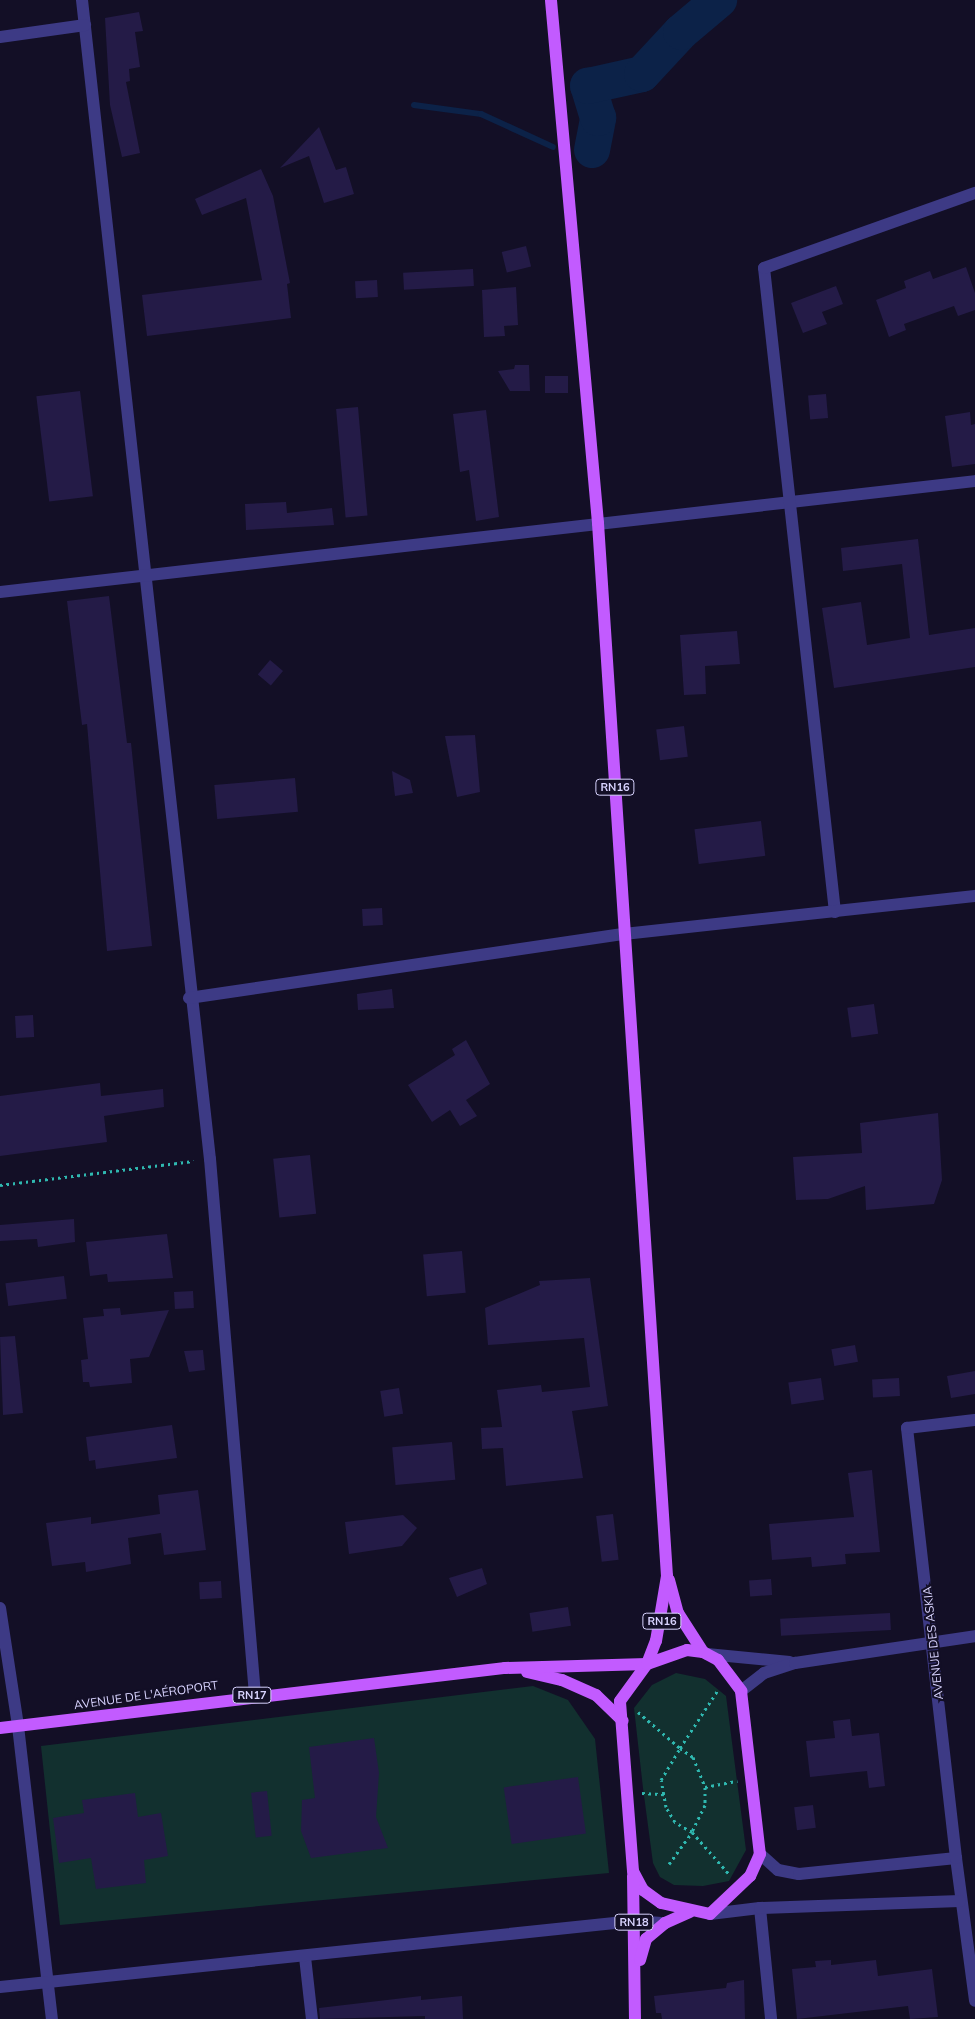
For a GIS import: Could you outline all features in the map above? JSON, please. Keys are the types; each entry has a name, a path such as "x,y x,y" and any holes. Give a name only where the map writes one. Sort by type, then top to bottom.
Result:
{"main road":[{"name":"RN16","path":"551,0 598,523 667,1576 661,1624 647,1664"},
{"name":"RN16","path":"667,1576 678,1613 705,1653"},
{"path":"705,1653 718,1660 741,1691 760,1854 750,1876 710,1914 690,1912 661,1903 643,1890 633,1871 620,1701 647,1664 667,1654 705,1653"},
{"name":"RN17","path":"505,1668 647,1664"},
{"name":"AVENUE DE L'AÉROPORT","path":"0,1728 255,1695 505,1668"},
{"name":"RN17","path":"505,1668 562,1680 596,1695 623,1721"},
{"name":"RN18","path":"633,1871 636,1972 635,2019"},
{"name":"RN18","path":"636,1972 646,1938 665,1923 690,1912"}],"street":[{"path":"82,0 190,998 210,1159 255,1695"},
{"path":"0,37 85,25"},
{"path":"835,912 788,502 764,268 975,193"},
{"path":"0,592 144,578 194,569 975,482"},
{"path":"190,998 624,934 975,896"},
{"name":"AVENUE DES ASKIA","path":"975,1420 907,1428 934,1640 960,1901 970,1931 975,2000"},
{"path":"0,1608 18,1726 52,2019"},
{"path":"741,1691 764,1673 795,1663 934,1640 975,1636"},
{"path":"705,1653 795,1663"},
{"path":"760,1854 778,1870 799,1874 956,1858"},
{"path":"710,1914 760,1908 960,1901"},
{"path":"760,1908 772,2019"},
{"path":"0,1987 305,1957 634,1921 665,1923"},
{"path":"305,1957 312,2019"}],"path":[{"path":"0,1185 210,1159"},
{"path":"718,1690 661,1780 666,1807 675,1822 692,1832 729,1874"},
{"path":"634,1708 680,1748 694,1757 705,1787 705,1805 692,1832 669,1864"},
{"path":"705,1787 737,1781"}],"green space":[{"path":"676,1673 705,1679 726,1696 746,1850 729,1881 703,1886 674,1885 660,1877 653,1863 643,1788 634,1708 652,1685"},
{"path":"533,1686 568,1700 595,1739 609,1873 60,1925 41,1746"}],"building":[{"path":"139,12 143,31 135,32 140,67 129,69 130,81 126,82 140,153 122,157 110,105 105,18"},
{"path":"319,127 336,170 346,167 354,194 324,203 309,156 280,168"},
{"path":"261,169 273,196 290,283 287,284 291,318 147,336 142,295 262,280 246,198 202,215 195,199"},
{"path":"526,246 531,266 507,272 502,252"},
{"path":"966,267 975,293 975,310 958,316 954,306 904,324 906,330 889,337 876,300 906,288 904,281 930,271 933,279"},
{"path":"473,269 474,286 404,290 403,273"},
{"path":"377,280 378,297 356,298 355,281"},
{"path":"836,286 843,304 822,312 827,324 803,333 791,303"},
{"path":"516,287 518,325 504,326 505,336 484,337 482,290"},
{"path":"515,365 529,365 530,391 510,391 498,371 514,369"},
{"path":"545,376 568,376 568,393 545,393"},
{"path":"80,391 93,496 49,502 36,396"},
{"path":"826,394 828,418 810,419 808,396"},
{"path":"358,407 367,516 346,518 336,409"},
{"path":"486,410 499,517 476,521 469,470 460,472 453,414"},
{"path":"970,412 971,425 975,424 975,464 952,467 945,416"},
{"path":"286,502 287,513 332,508 334,525 246,530 245,504"},
{"path":"918,539 929,635 975,628 975,667 834,688 822,608 861,602 867,645 910,638 902,564 843,571 841,548"},
{"path":"109,596 127,743 131,743 152,946 107,951 87,724 82,725 67,601"},
{"path":"737,631 740,664 705,666 706,694 684,695 680,635"},
{"path":"270,660 283,671 271,685 258,675"},
{"path":"684,726 688,757 660,760 656,729"},
{"path":"475,735 480,792 457,797 445,736"},
{"path":"392,771 410,780 413,793 395,796"},
{"path":"295,778 298,812 217,819 214,785"},
{"path":"761,821 765,856 699,864 694,829"},
{"path":"382,908 383,925 363,926 362,909"},
{"path":"392,989 394,1008 358,1010 357,994"},
{"path":"874,1004 878,1034 851,1037 847,1008"},
{"path":"33,1015 34,1037 16,1038 15,1016"},
{"path":"466,1040 490,1084 466,1100 477,1116 460,1126 450,1110 432,1122 408,1085 455,1055 452,1049"},
{"path":"100,1083 101,1096 163,1089 164,1107 104,1116 107,1142 0,1156 0,1096"},
{"path":"938,1113 942,1180 934,1204 866,1210 865,1186 828,1199 796,1200 793,1157 862,1153 860,1123"},
{"path":"310,1155 316,1214 279,1218 273,1159"},
{"path":"74,1219 75,1242 38,1247 37,1239 0,1241 0,1225"},
{"path":"167,1234 173,1278 108,1282 107,1274 90,1276 86,1242"},
{"path":"462,1251 466,1293 427,1296 423,1254"},
{"path":"64,1276 67,1299 8,1306 5,1283"},
{"path":"590,1278 608,1406 572,1411 583,1478 506,1486 503,1448 482,1449 481,1428 502,1427 497,1390 541,1385 542,1392 590,1387 584,1338 488,1345 485,1308 540,1285 539,1281"},
{"path":"193,1291 194,1308 175,1309 174,1292"},
{"path":"120,1308 121,1315 169,1310 149,1357 130,1359 132,1383 90,1387 89,1382 83,1382 81,1360 88,1359 83,1318 104,1316 103,1309"},
{"path":"15,1336 23,1413 3,1415 0,1337"},
{"path":"855,1345 858,1362 834,1366 831,1349"},
{"path":"203,1350 205,1370 189,1372 184,1351"},
{"path":"975,1371 975,1394 951,1398 947,1376"},
{"path":"821,1378 824,1400 791,1404 788,1383"},
{"path":"899,1378 900,1396 873,1397 872,1379"},
{"path":"399,1388 403,1414 384,1417 380,1391"},
{"path":"172,1425 177,1458 96,1469 95,1460 89,1461 86,1437"},
{"path":"452,1442 455,1480 396,1485 392,1447"},
{"path":"872,1470 880,1552 845,1554 846,1564 812,1567 811,1557 772,1560 769,1524 854,1517 848,1473"},
{"path":"198,1490 206,1550 164,1555 161,1533 128,1538 131,1564 86,1572 85,1562 52,1566 46,1523 91,1517 91,1524 160,1514 158,1495"},
{"path":"613,1514 619,1560 602,1562 596,1516"},
{"path":"403,1515 417,1528 402,1546 349,1554 345,1522"},
{"path":"482,1568 487,1584 457,1597 449,1578"},
{"path":"771,1579 772,1595 750,1596 749,1581"},
{"path":"221,1581 222,1598 200,1599 199,1582"},
{"path":"568,1607 571,1626 532,1632 529,1613"},
{"path":"890,1613 891,1630 781,1636 780,1619"},
{"path":"850,1719 852,1736 879,1733 885,1786 869,1788 867,1771 810,1777 806,1741 835,1738 833,1721"},
{"path":"374,1738 379,1773 376,1817 388,1848 311,1858 301,1831 302,1800 315,1798 309,1747"},
{"path":"578,1777 586,1833 512,1844 504,1787"},
{"path":"267,1791 272,1836 256,1837 251,1793"},
{"path":"135,1793 138,1817 161,1813 168,1856 144,1860 146,1883 96,1889 91,1858 59,1863 53,1818 84,1813 82,1800"},
{"path":"813,1805 816,1828 797,1830 794,1807"},
{"path":"831,1960 831,1965 876,1960 878,1976 932,1969 938,2017 910,2019 908,2006 797,2019 792,1969 816,1967 815,1961"},
{"path":"744,1980 745,2019 662,2019 661,2013 656,2013 654,1996 726,1988 727,1983"},
{"path":"421,1996 421,2000 462,1996 463,2019 425,2019 425,2016 320,2019 319,2008"}],"waterway":[{"path":"592,150 598,118 588,86 642,74 681,32 719,0"},
{"path":"414,105 481,114 553,147"}]}
